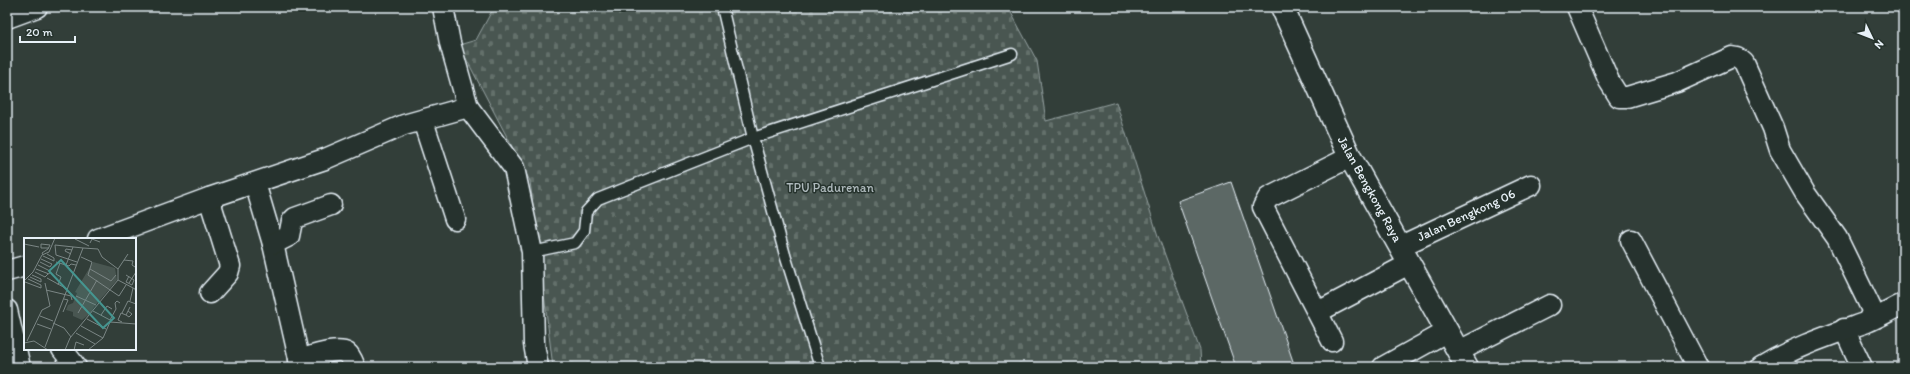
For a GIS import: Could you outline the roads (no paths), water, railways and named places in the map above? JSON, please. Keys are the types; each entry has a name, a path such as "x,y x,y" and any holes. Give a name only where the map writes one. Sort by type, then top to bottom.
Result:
{"street":[{"path":"7,18 37,7"},
{"path":"444,7 450,43 468,107 514,168 532,252 534,344 538,367"},
{"name":"Jalan Bengkong Raya","path":"1282,7 1350,157 1463,359"},
{"path":"1577,7 1609,81 1619,97 1627,97 1677,82 1732,56 1738,58 1744,63 1773,128 1780,150 1805,193 1837,238 1871,308 1872,312 1868,321"},
{"path":"101,238 209,198 325,159 404,125 423,121 468,107"},
{"path":"423,121 455,219"},
{"path":"1332,341 1263,207 1268,198 1350,157"},
{"path":"255,183 273,244 300,363 337,351 347,353 352,359 355,367"},
{"name":"Jalan Bengkong 06","path":"1318,312 1405,255 1531,185"},
{"path":"209,198 230,266 228,273 210,293"},
{"path":"273,244 289,236 292,221 296,218 331,205"},
{"path":"1631,240 1698,367"},
{"path":"1463,359 1550,304"},
{"path":"1761,367 1775,359 1844,329 1868,321 1903,304"},
{"path":"7,310 20,367"},
{"path":"1844,329 1862,367"},
{"path":"1383,367 1448,331"},
{"path":"63,350 76,367"}],"lane":[{"path":"722,7 752,138 785,255 820,367"},
{"path":"532,252 575,242 584,231 586,212 598,198 752,138 1012,54"}],"park label":[{"name":"TPU Padurenan","path":"830,187"}]}
